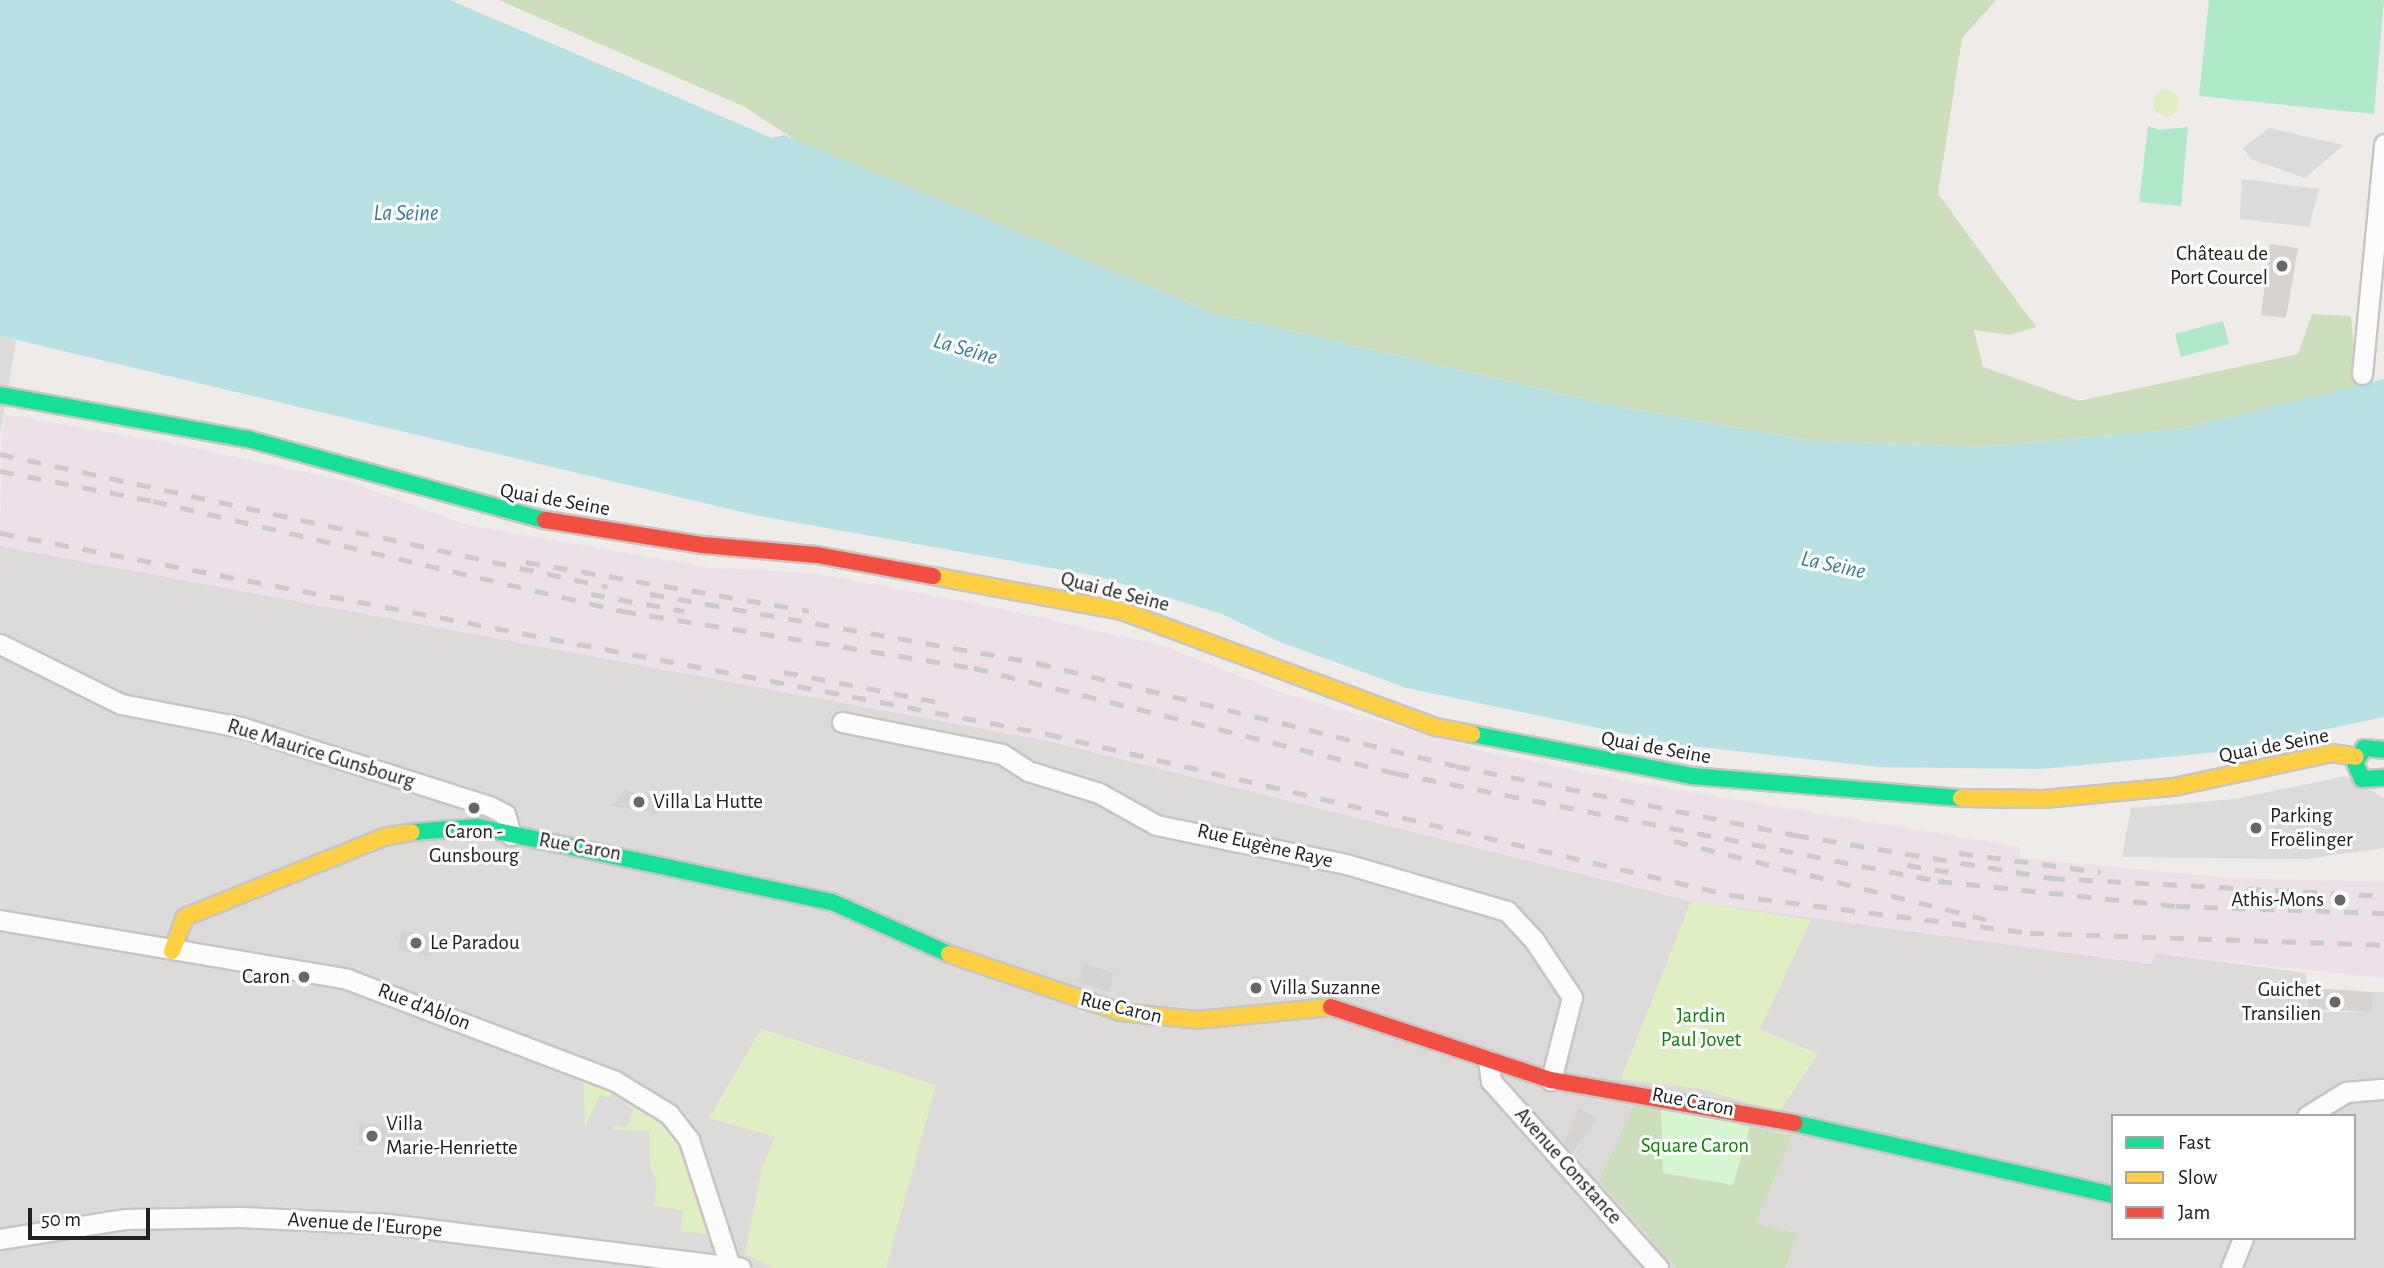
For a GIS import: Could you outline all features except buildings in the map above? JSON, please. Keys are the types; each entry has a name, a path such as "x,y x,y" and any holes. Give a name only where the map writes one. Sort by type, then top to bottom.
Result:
{"main road":[{"name":"Quai de Seine","path":"7,396 248,439 531,518 703,545 817,555 1122,611 1436,727 1591,759 1753,785 1925,798 2045,799 2200,783 2240,786 2355,762 2369,746 2384,750"},
{"path":"2355,762 2368,782 2384,778"},
{"name":"Rue Caron","path":"172,951 177,928 186,918 384,837 441,825 658,861 832,902 986,970 1120,1012 1190,1020 1331,1007 1551,1080 1708,1104 2111,1195"}],"street":[{"path":"2362,373 2361,339 2384,144"},
{"name":"Rue Maurice Gunsbourg","path":"0,644 121,704 241,727 489,806 505,814 511,835"},
{"name":"Rue Eugène Raye","path":"842,722 1002,754 1028,771 1098,793 1156,825 1346,864 1507,911 1534,940 1572,997 1551,1080"},
{"name":"Rue d'Ablon","path":"0,920 355,982 641,1093 669,1114 693,1148 736,1267"},
{"name":"Avenue Constance","path":"1488,1060 1491,1081 1658,1268"},
{"path":"2310,1114 2336,1096 2384,1090"},
{"name":"Avenue de l'Europe","path":"0,1239 125,1220 240,1217 402,1225 736,1267"},
{"path":"2231,1268 2242,1240"}],"shaded area":[{"path":"2269,128 2343,145 2305,178 2251,159 2243,148"},
{"path":"2242,179 2319,189 2309,227 2240,219"},
{"path":"0,336 16,341 0,434"},
{"path":"3,414 186,446 349,482 467,525 712,568 813,573 998,608 1163,646 1283,693 1481,751 1647,785 2020,847 2020,858 2230,878 2384,882 2384,978 2155,953 2151,964 1691,901 1049,741 0,546"},
{"path":"0,546 1049,741 1691,901 2151,964 2155,953 2306,973 2307,1009 2322,1012 2372,1012 2373,992 2384,992 2384,1268 0,1268"},
{"name":"Parking Froëlinger","path":"2346,776 2384,798 2384,848 2306,859 2122,857 2131,808 2235,799"},
{"path":"2242,1011 2251,1015 2255,1024 2251,1033 2242,1037 2233,1033 2229,1024 2233,1015"},
{"path":"2311,1031 2384,1033 2384,1050 2377,1054 2311,1048"},
{"path":"600,1094 634,1109 626,1128 615,1125 611,1161 654,1168 654,1206 673,1208 667,1247 606,1239 605,1227 595,1225 598,1209 589,1206 592,1178 585,1127"}],"green space":[{"path":"499,0 1996,0 1962,38 1938,194 2036,327 2010,335 1974,330 1983,367 2079,401 2298,354 2312,314 2351,316 2357,386 2180,429 1978,447 1806,440 1615,406 1214,313 797,141 743,106"},
{"path":"2209,0 2384,0 2374,114 2199,96"},
{"path":"2166,90 2175,94 2179,103 2175,112 2166,116 2157,112 2153,103 2157,94"},
{"path":"2148,126 2159,130 2188,127 2181,206 2139,202"},
{"path":"2223,321 2229,344 2181,357 2175,334"},
{"name":"Jardin Paul Jovet","path":"1691,901 1811,920 1760,1029 1818,1054 1779,1112 1701,1089 1621,1079"},
{"path":"761,1029 936,1085 886,1268 773,1268 745,1254 762,1167 775,1137 709,1118"},
{"path":"583,1077 613,1090 609,1098 600,1095 585,1127"},
{"path":"627,1096 652,1112 681,1147 709,1234 681,1231 683,1210 654,1206 657,1182 650,1167 649,1131 613,1130 615,1125 626,1128 634,1109 624,1104"},
{"path":"1636,1101 1661,1106 1663,1173 1733,1185 1750,1127 1792,1136 1755,1224 1797,1233 1785,1268 1677,1268 1599,1181"},
{"name":"Square Caron","path":"1661,1106 1750,1127 1733,1185 1663,1173"}],"water":[{"name":"La Seine","path":"0,0 450,0 772,138 784,135 1214,313 1615,406 1806,440 1978,447 2180,429 2384,379 2384,717 2219,752 2042,769 1879,767 1674,744 1407,688 1280,642 1222,614 1096,576 759,516 0,336"}],"railway":[{"path":"0,454 608,587"},
{"path":"0,471 153,501 622,611 974,668 1395,773 1938,881 2176,906 2384,913"},
{"path":"0,533 1048,734 1730,895 2030,933 2384,945"},
{"path":"526,562 809,611"},
{"path":"591,594 684,611"},
{"path":"650,594 1037,663 1456,766 1795,835 2051,878 2384,896"},
{"path":"784,672 939,702"},
{"path":"1674,841 1993,921"},
{"path":"1959,853 2101,872"},
{"path":"1907,865 1962,874"}],"traffic: fast":[{"path":"0,395 248,439 545,520"},
{"path":"1472,734 1692,776 1961,798"},
{"path":"2384,750 2364,748 2355,763 2362,779 2384,778"},
{"path":"412,832 478,827 832,902 949,954"},
{"path":"1794,1123 2111,1195"}],"traffic: slow":[{"path":"933,576 1122,611 1436,727 1472,734"},
{"path":"1961,798 2044,799 2174,787 2332,753 2356,757"},
{"path":"172,951 185,917 384,837 412,832"},
{"path":"949,954 1120,1012 1197,1020 1331,1007"}],"traffic: jam":[{"path":"545,520 703,545 817,555 933,576"},
{"path":"1331,1007 1551,1080 1794,1123"}],"place":[{"name":"Château de Port Courcel","path":"2282,266"},
{"name":"Villa La Hutte","path":"639,802"},
{"name":"Caron - Gunsbourg","path":"474,808"},
{"name":"Parking Froëlinger","path":"2256,828"},
{"name":"Athis-Mons","path":"2340,900"},
{"name":"Le Paradou","path":"416,943"},
{"name":"Caron","path":"304,977"},
{"name":"Villa Suzanne","path":"1256,988"},
{"name":"Guichet Transilien","path":"2335,1002"},
{"name":"Villa Marie-Henriette","path":"372,1136"}]}
